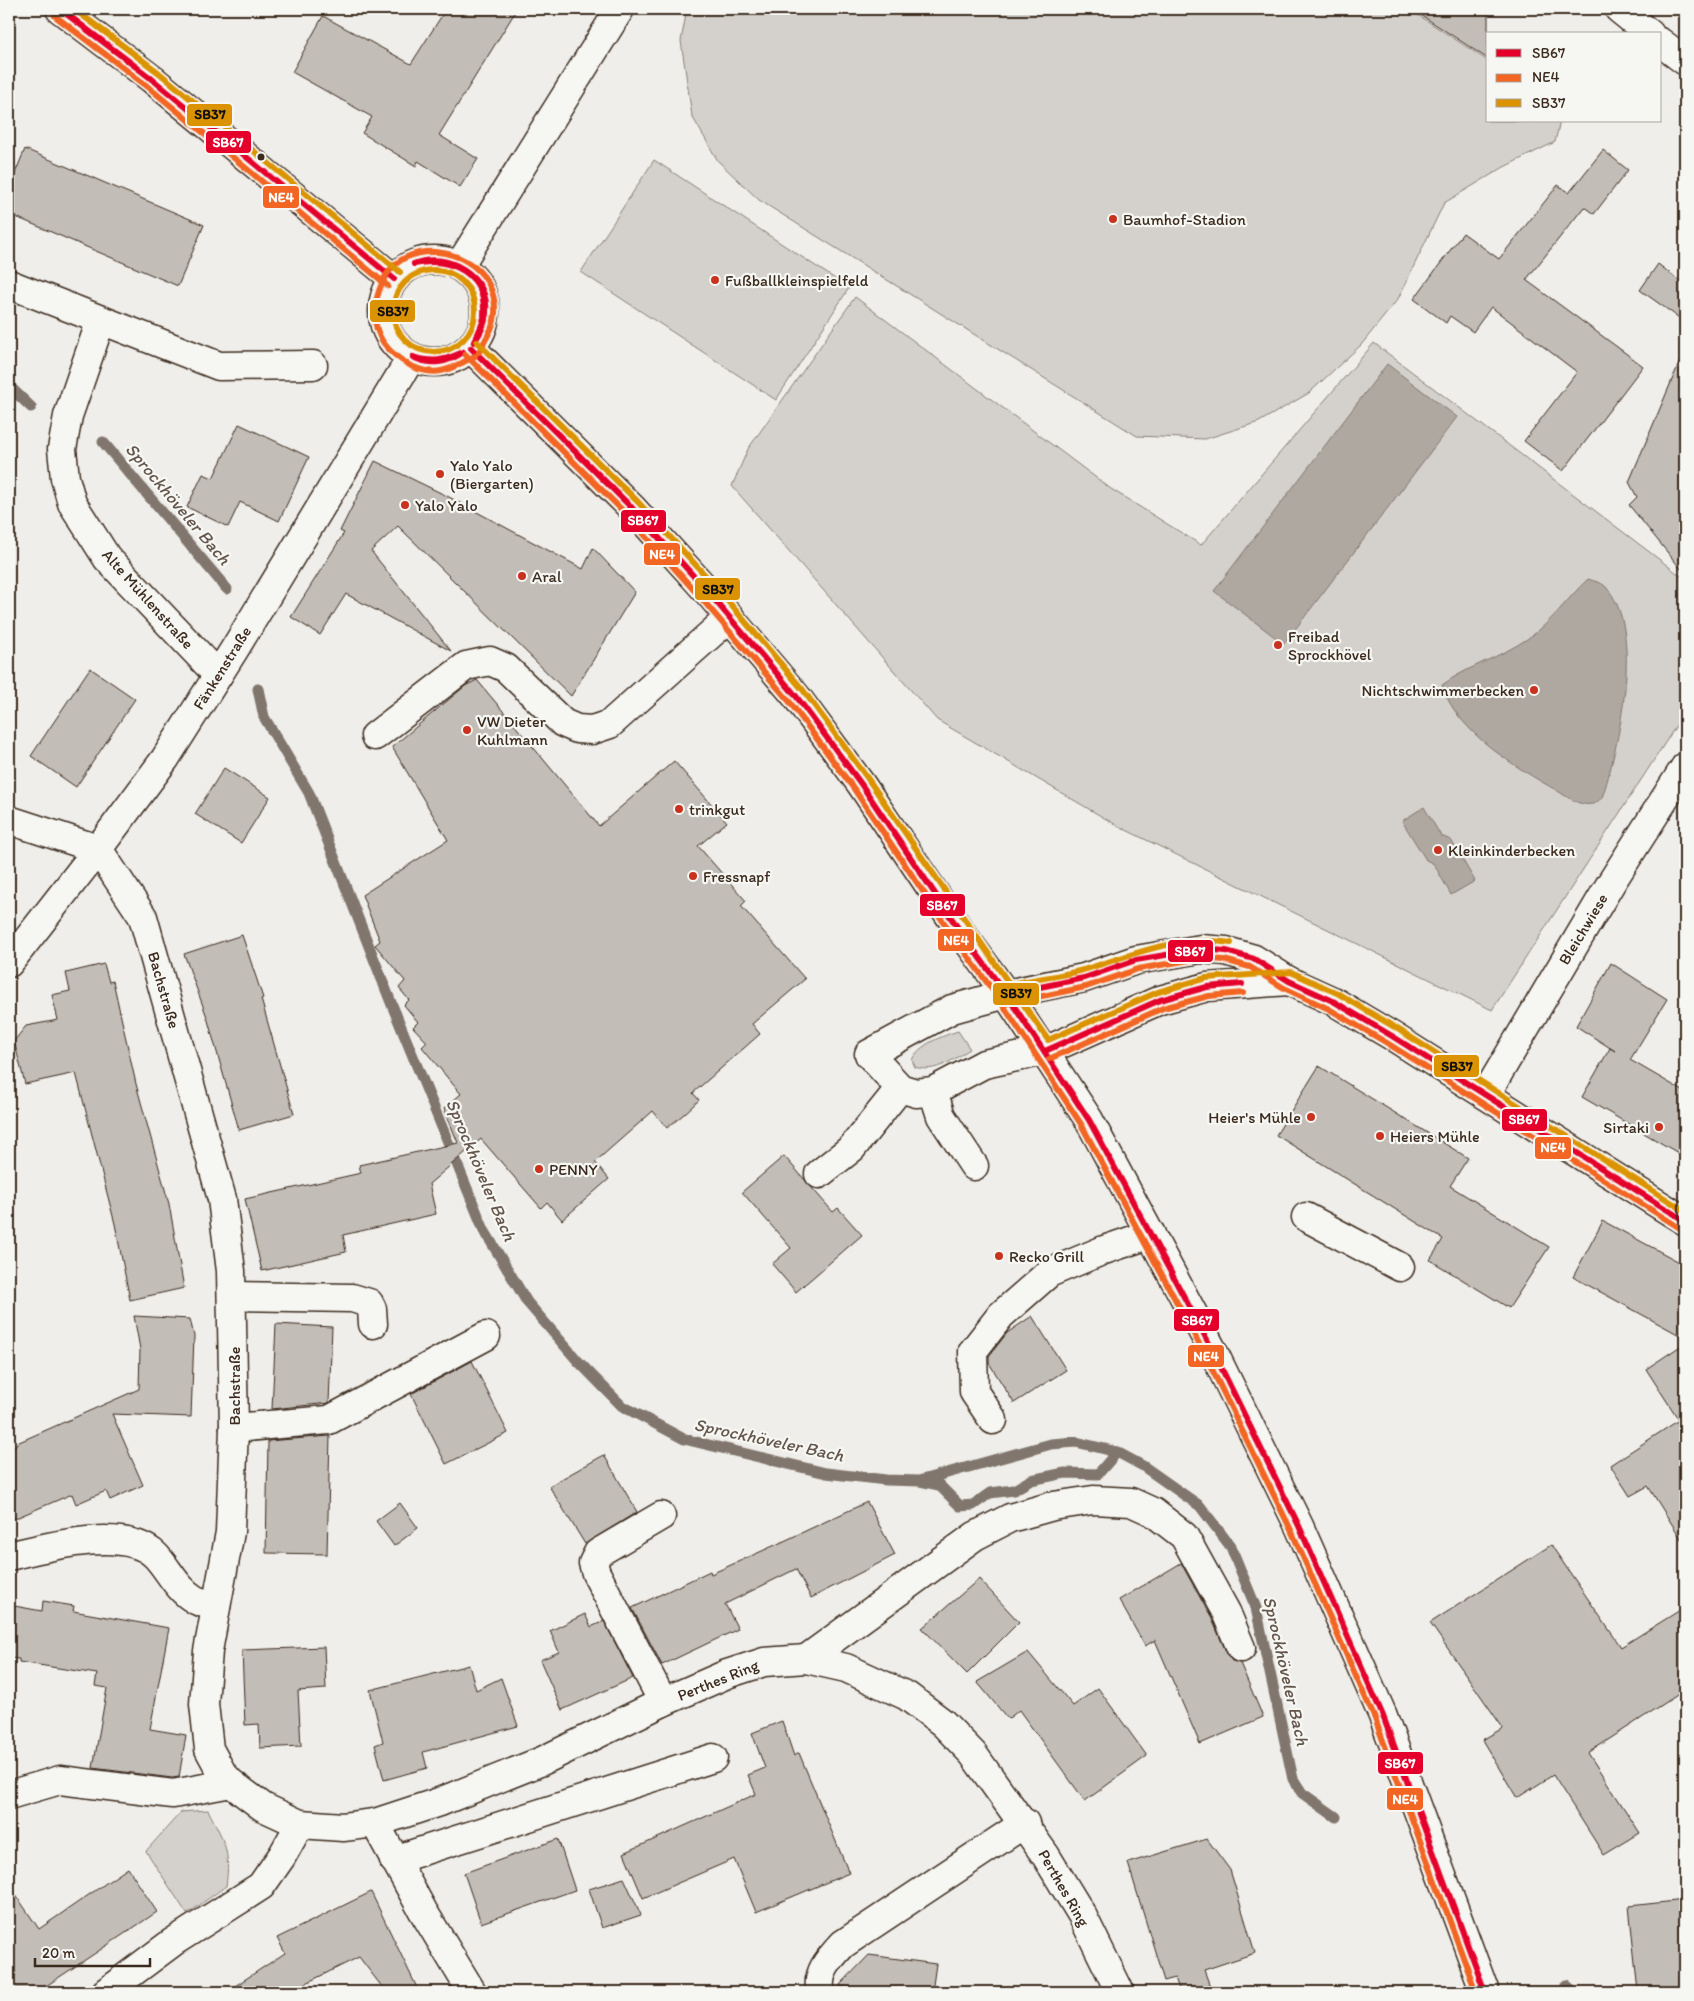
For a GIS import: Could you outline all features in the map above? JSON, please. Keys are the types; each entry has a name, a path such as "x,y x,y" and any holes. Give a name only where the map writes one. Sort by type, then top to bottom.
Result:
{"street":[{"path":"60,9 152,79 394,279"},
{"path":"459,266 620,9"},
{"path":"1618,9 1647,32"},
{"path":"1662,44 1685,61"},
{"path":"424,260 442,260 459,266 472,276 481,288 486,303 486,319 480,335 472,348 458,358 443,363 427,363 411,358 399,349 389,337 384,322 383,307 386,292 394,279 408,267 424,260"},
{"path":"9,284 219,366 313,366"},
{"name":"Alte Mühlenstraße","path":"101,320 68,416 62,449 65,478 72,503 107,558 218,675"},
{"path":"472,348 632,508 730,617 796,696 861,784 958,928 1045,1051 1089,1120 1151,1234 1256,1439 1347,1634 1387,1725 1485,1992"},
{"name":"Fänkenstraße","path":"9,962 98,849 165,759 411,358"},
{"path":"375,736 466,666 490,661 506,668 563,723 576,729 592,730 610,724 730,617"},
{"name":"Bleichwiese","path":"1486,1094 1611,883 1685,767"},
{"path":"9,820 98,849"},
{"name":"Bachstraße","path":"98,849 143,917 222,1199 232,1271 234,1428 230,1532 208,1651 205,1695 206,1730 212,1756 231,1782 262,1807 300,1824 343,1827 375,1823"},
{"path":"1289,981 1207,987 1160,1000 1045,1051 984,1064 933,1091 916,1093 900,1088 869,1054 952,1009 1006,994 1084,978 1136,960 1201,949 1226,951 1254,959 1289,981 1332,1001 1486,1094 1685,1221"},
{"path":"819,1174 852,1148 900,1088"},
{"path":"933,1091 941,1116 974,1166"},
{"path":"1306,1217 1400,1267"},
{"path":"993,1420 974,1392 973,1351 1001,1315 1049,1273 1104,1250 1151,1234"},
{"path":"232,1296 352,1298 369,1303 372,1309 373,1324"},
{"path":"234,1428 329,1420 486,1336"},
{"path":"806,1660 975,1536 1010,1518 1053,1506 1093,1500 1130,1502 1153,1512 1184,1536 1226,1612 1241,1648"},
{"path":"661,1516 598,1553 593,1563 596,1573 663,1702"},
{"path":"9,1556 55,1545 104,1540 138,1544 154,1554 179,1587 194,1600 216,1606"},
{"name":"Perthes Ring","path":"375,1823 442,1801 542,1761 663,1702 727,1674 764,1662 806,1660 846,1668 907,1696 943,1723 974,1754 1025,1823 1082,1915 1120,1992"},
{"path":"394,1860 713,1758"},
{"path":"9,1795 60,1780 173,1794 231,1782"},
{"path":"375,1823 394,1860 472,1992"},
{"path":"821,1992 818,1983 826,1962 843,1944 1025,1823"},
{"path":"106,1992 173,1942 261,1886 282,1856 300,1824"}],"shaded area":[{"name":"Baumhof-Stadion","path":"687,9 1409,9 1486,60 1486,122 1560,122 1555,142 1504,167 1444,203 1398,299 1361,345 1309,393 1259,422 1205,439 1137,436 759,200 718,161 692,116 681,41"},
{"name":"Fußballkleinspielfeld","path":"654,160 849,288 776,400 581,272"},
{"name":"Freibad Sprockhövel","path":"855,297 1111,489 1201,545 1374,343 1685,579 1685,712 1492,1010 1118,826 937,720 732,486 748,449"},
{"path":"1387,364 1457,417 1284,644 1214,591"},
{"name":"Nichtschwimmerbecken","path":"1588,579 1605,586 1617,605 1624,630 1626,659 1621,720 1608,777 1602,798 1587,805 1569,798 1506,760 1490,747 1460,718 1449,702 1442,685 1536,633"},
{"name":"Kleinkinderbecken","path":"1424,807 1441,836 1451,840 1475,881 1451,895 1434,864 1426,860 1402,821"},
{"path":"958,1031 970,1049 937,1067 922,1069 915,1067 912,1060 920,1049 932,1041"},
{"path":"208,1810 222,1838 227,1854 226,1886 187,1914 146,1851 181,1812"}],"building":[{"path":"446,9 517,9 439,135 478,159 460,187 418,161 416,166 362,133 372,117 292,72 323,16 411,64"},
{"path":"1412,9 1488,9 1486,58"},
{"path":"25,149 204,225 178,286 9,214 9,188"},
{"path":"1603,150 1628,170 1594,214 1584,207 1526,280 1643,366 1563,471 1524,441 1577,372 1491,307 1473,332 1450,316 1446,323 1414,299 1463,233 1499,259 1558,185 1569,193"},
{"path":"1658,264 1685,285 1685,322 1640,290"},
{"path":"1685,349 1685,574 1629,505 1637,497 1629,482"},
{"path":"239,424 309,457 279,521 240,502 228,527 187,507 203,474 213,478"},
{"path":"375,461 447,496 583,569 593,548 635,592 571,696 398,526 371,551 451,651 346,594 320,635 291,617 344,533 340,531"},
{"path":"90,668 135,699 76,787 31,756"},
{"path":"477,680 599,826 674,761 727,822 698,846 746,901 741,906 805,979 752,1024 760,1034 693,1093 699,1100 684,1114 667,1128 653,1111 595,1162 609,1179 562,1220 547,1202 541,1208 481,1139 429,1184 436,1214 343,1235 346,1252 262,1271 245,1199 361,1173 359,1165 458,1143 444,1108 461,1094 422,1047 427,1042 413,1027 418,1022 404,1005 409,1000 399,988 405,981 375,945 380,941 362,895 448,840 392,747 465,686"},
{"path":"224,768 270,797 241,843 195,814"},
{"path":"242,935 263,998 261,999 294,1114 239,1130 207,1017 184,954"},
{"path":"1611,963 1667,999 1630,1060 1685,1092 1685,1157 1582,1097 1610,1048 1615,1051 1576,1026"},
{"path":"104,964 109,982 113,981 136,1084 169,1204 184,1288 130,1300 115,1224 76,1073 25,1084 14,1041 26,1026 58,1020 52,995 70,991 66,973"},
{"path":"1319,1066 1468,1158 1450,1186 1549,1247 1509,1308 1430,1260 1443,1239 1276,1135"},
{"path":"784,1156 833,1212 838,1208 862,1235 796,1292 772,1264 791,1248 742,1192"},
{"path":"1603,1221 1685,1265 1685,1338 1573,1277"},
{"path":"134,1316 190,1319 194,1336 191,1417 112,1414 143,1485 110,1500 106,1491 76,1504 72,1494 9,1521 9,1454 17,1443 139,1389 140,1349"},
{"path":"1032,1316 1066,1370 1014,1403 989,1363 989,1356 1007,1333"},
{"path":"276,1324 332,1327 329,1403 272,1409"},
{"path":"1685,1343 1685,1545 1648,1486 1630,1496 1610,1465 1679,1420 1646,1369"},
{"path":"472,1361 508,1433 446,1464 411,1394"},
{"path":"330,1436 327,1554 266,1553 268,1441"},
{"path":"604,1455 637,1512 585,1544 549,1486"},
{"path":"867,1502 895,1555 811,1598 796,1569 725,1604 738,1629 662,1665 632,1608 710,1571 711,1574"},
{"path":"400,1503 418,1528 394,1546 376,1521"},
{"path":"1551,1545 1621,1647 1685,1607 1685,1690 1588,1753 1640,1833 1604,1855 1553,1775 1517,1798 1482,1740 1503,1728 1430,1623"},
{"path":"1181,1563 1212,1619 1227,1654 1232,1661 1240,1663 1263,1717 1200,1744 1155,1640 1145,1646 1119,1600"},
{"path":"979,1579 1019,1622 967,1674 922,1628"},
{"path":"43,1601 74,1606 73,1611 169,1628 150,1729 186,1735 179,1777 172,1778 93,1768 107,1688 95,1686 97,1674 19,1662 19,1659 9,1658 9,1605 42,1611"},
{"path":"585,1614 591,1627 604,1621 633,1678 562,1710 540,1660 559,1652 550,1631"},
{"path":"324,1647 326,1689 298,1691 301,1746 260,1748 259,1724 245,1725 242,1650"},
{"path":"1028,1652 1073,1706 1098,1688 1147,1756 1085,1801 1019,1710 1008,1719 977,1682"},
{"path":"469,1665 476,1690 501,1678 518,1726 423,1752 427,1768 384,1780 375,1745 383,1742 370,1690"},
{"path":"782,1721 794,1756 799,1753 849,1873 756,1912 734,1859 643,1898 624,1853 756,1794 748,1775 765,1768 752,1733"},
{"path":"558,1839 575,1890 481,1923 464,1873"},
{"path":"1207,1839 1230,1870 1255,1953 1204,1970 1212,1992 1180,1992 1175,1978 1164,1981 1128,1863"},
{"path":"128,1868 157,1912 37,1992 9,1992 9,1885 39,1929"},
{"path":"624,1878 641,1915 602,1928 589,1889"},
{"path":"371,1892 419,1992 386,1992 359,1957 288,1992 226,1992 285,1953 277,1938"},
{"path":"1685,1900 1685,1992 1638,1992 1629,1906"},
{"path":"869,1955 936,1964 932,1992 881,1992 839,1986"}],"waterway":[{"name":"Sprockhöveler Bach","path":"9,386 31,407"},
{"name":"Sprockhöveler Bach","path":"103,442 227,589"},
{"name":"Sprockhöveler Bach","path":"258,689 264,717 309,793 390,1000 484,1230 527,1302 577,1360 622,1406 684,1439 826,1473 886,1480 920,1481 939,1485 960,1506 973,1505 990,1493 1014,1490 1031,1480 1065,1473 1098,1474 1117,1452"},
{"name":"Sprockhöveler Bach","path":"922,1480 1051,1444 1076,1442 1117,1452 1143,1466 1200,1506 1231,1547 1256,1608 1293,1779 1302,1793 1336,1817"},
{"name":"Sprockhöveler Bach","path":"1566,1985 1574,1992"}],"transit line":[{"name":"SB67","path":"60,9 152,79 394,279"},
{"name":"SB37","path":"74,9 158,72 400,272"},
{"name":"NE4","path":"55,16 147,86 388,286"},
{"name":"NE4","path":"475,356 450,369 437,372 411,366 389,349 377,330 375,307 383,281 393,267 407,257 422,253 438,252 453,255 479,271 488,283 494,297 495,314 491,329 479,352"},
{"name":"SB67","path":"414,264 426,261 452,264 474,278 486,300 485,322 474,342"},
{"name":"SB67","path":"414,264 428,262 454,266 464,271 473,279 480,289 484,317 474,342"},
{"name":"SB37","path":"426,270 442,270 457,277 468,288 475,303 475,311 472,327 463,340 442,352 426,352 411,345 400,334 393,319 393,303 400,288 411,277 426,270"},
{"name":"SB37","path":"477,342 638,502 715,586 803,690 868,779 1048,1040 1158,992 1206,978 1291,972 1337,993 1396,1028 1685,1211"},
{"name":"SB67","path":"471,348 632,508 708,592 796,696 861,784 958,928 1006,994 1089,1120 1212,1349 1299,1526 1383,1716 1485,1992"},
{"name":"SB67","path":"413,357 438,360 463,352"},
{"name":"SB67","path":"413,357 426,362 439,362 452,359 463,352"},
{"name":"NE4","path":"465,354 626,514 789,701 854,789 951,933 999,999 1081,1124 1204,1353 1291,1530 1375,1719 1476,1992"},
{"name":"SB37","path":"1004,985 1083,970 1138,952 1174,944 1193,941 1231,943"},
{"name":"SB67","path":"1006,994 1084,978 1136,960 1201,949 1226,951 1254,959 1289,981 1333,1001 1392,1036 1685,1221"},
{"name":"NE4","path":"1008,1003 1086,987 1138,969 1201,958 1224,960 1250,967 1284,988 1329,1009 1387,1043 1680,1228"},
{"name":"SB67","path":"1045,1051 1160,1000 1207,987 1242,984"},
{"name":"NE4","path":"1049,1059 1163,1008 1209,996 1243,993"}],"place":[{"name":"Baumhof-Stadion","path":"1113,219"},
{"name":"Fußballkleinspielfeld","path":"715,280"},
{"name":"Yalo Yalo (Biergarten)","path":"440,474"},
{"name":"Yalo Yalo","path":"405,505"},
{"name":"Aral","path":"522,576"},
{"name":"Freibad Sprockhövel","path":"1278,645"},
{"name":"Nichtschwimmerbecken","path":"1534,690"},
{"name":"VW Dieter Kuhlmann","path":"467,730"},
{"name":"trinkgut","path":"679,809"},
{"name":"Kleinkinderbecken","path":"1438,850"},
{"name":"Fressnapf","path":"693,876"},
{"name":"Heier's Mühle","path":"1311,1117"},
{"name":"Sirtaki","path":"1659,1127"},
{"name":"Heiers Mühle","path":"1380,1136"},
{"name":"PENNY","path":"539,1169"},
{"name":"Recko Grill","path":"999,1256"}]}
